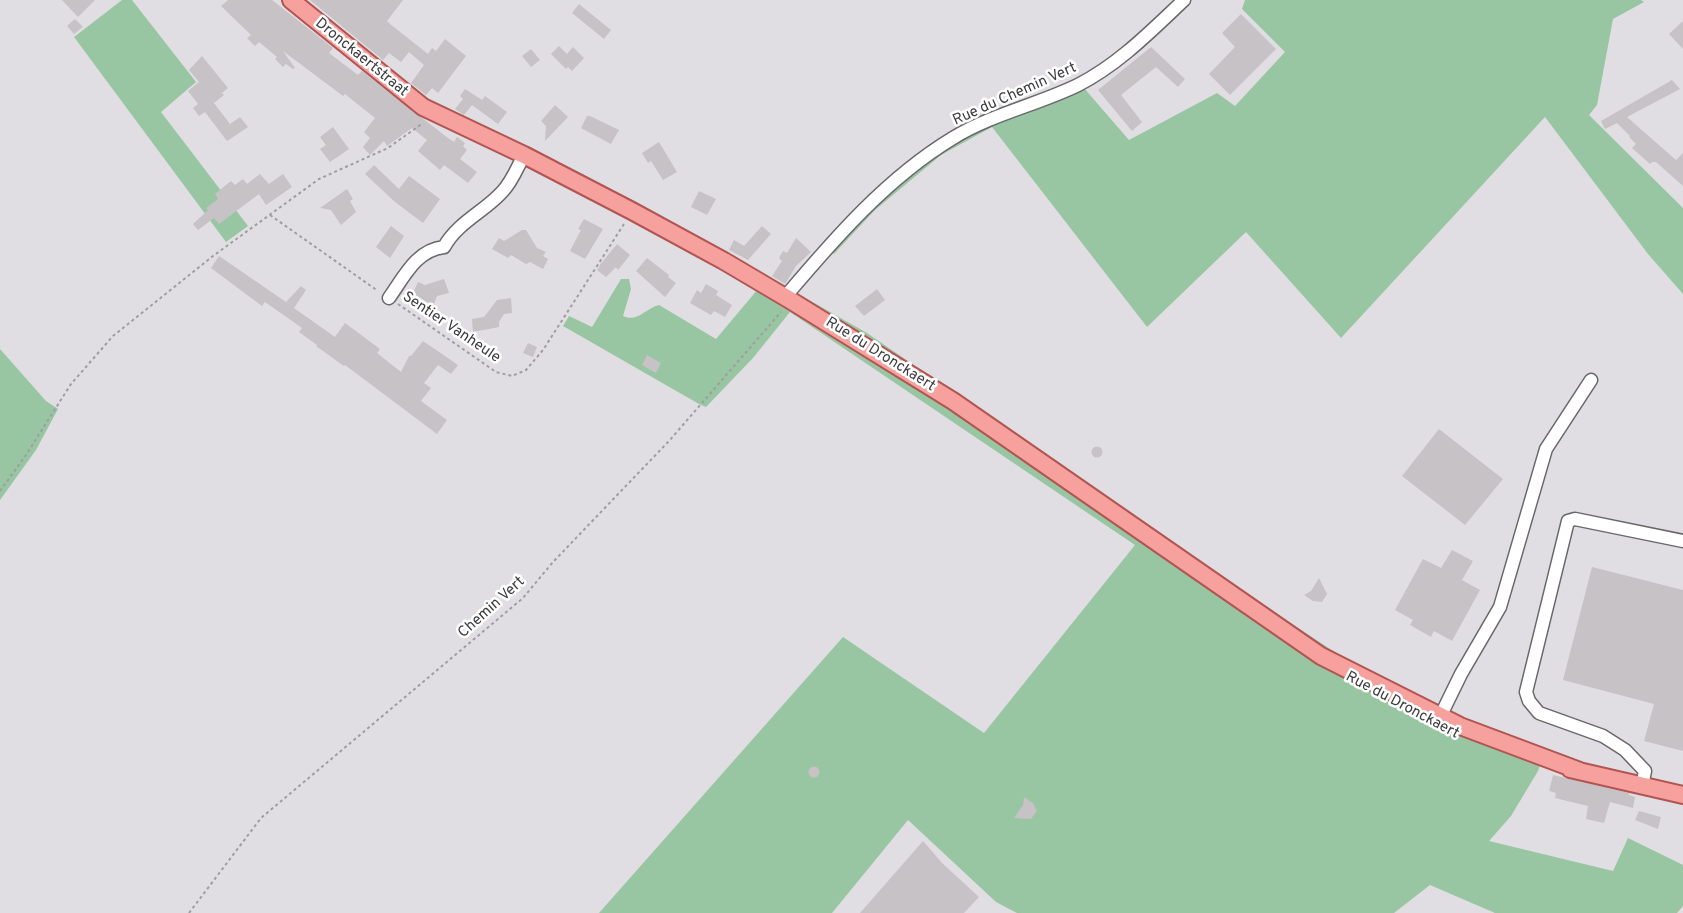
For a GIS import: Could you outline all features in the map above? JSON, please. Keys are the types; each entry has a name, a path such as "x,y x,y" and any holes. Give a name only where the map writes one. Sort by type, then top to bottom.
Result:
{"main road":[{"name":"Dronckaertstraat","path":"291,0 415,102 434,112"},
{"name":"Rue du Dronckaert","path":"434,112 632,211 788,298 938,391 1344,675 1440,730 1529,761 1683,795"},
{"name":"Rue du Dronckaert","path":"1300,643 1339,666 1440,717 1490,739 1580,771"}],"street":[{"name":"Rue du Chemin Vert","path":"788,298 870,204 907,170 972,127 1056,95 1097,74 1136,44 1184,0"},
{"path":"389,298 419,258 429,250 444,247 455,231 502,192 524,155"},
{"path":"1440,717 1461,674 1500,607 1546,449 1591,380"},
{"path":"1642,786 1645,771 1625,750 1603,736 1539,713 1528,701 1526,692 1568,521 1575,519 1683,541"}],"path":[{"path":"0,491 71,384 113,336 213,256 270,214 319,180 388,148 420,126 434,112"},
{"name":"Sentier Vanheule","path":"270,214 496,372 512,376 526,370 543,350 632,211"},
{"name":"Chemin Vert","path":"189,913 261,818 523,598 737,365 788,298"}],"green space":[{"path":"122,0 132,0 196,82 161,112 248,226 226,242 74,37"},
{"path":"1245,0 1641,0 1644,2 1613,19 1597,105 1589,115 1683,208 1683,294 1648,254 1545,117 1341,338 1246,232 1147,327 992,127 941,155 875,210 834,254 824,247 902,168 1077,80 1129,140 1217,93 1235,106 1285,52 1242,9"},
{"path":"621,279 629,279 631,289 623,316 633,318 659,305 716,339 758,289 789,311 802,296 867,333 1359,668 1465,722 1545,751 1538,771 1511,816 1489,841 1613,871 1628,838 1683,865 1683,906 1677,913 1495,913 1430,885 1394,913 1017,913 996,902 908,820 832,913 599,913 843,637 984,733 1135,545 790,312 753,358 706,407 699,404 563,326 569,316 592,327"},
{"path":"0,349 46,401 58,409 36,450 0,500"}],"building":[{"path":"62,0 95,0 78,17"},
{"path":"228,0 272,0 333,48 329,53 358,75 362,71 454,142 457,137 465,143 463,146 467,150 460,159 477,172 468,183 444,165 440,170 418,151 427,140 412,128 387,146 384,141 370,155 363,147 370,138 364,132 375,118 283,51 295,68 286,64 283,67 275,59 277,57 259,42 255,46 247,38 251,35 221,6"},
{"path":"310,0 403,0 387,21 390,24 428,54 432,48 436,51 445,39 466,56 438,93 432,88 426,95 411,83 424,65 409,52 401,62 389,53 383,60"},
{"path":"579,4 611,30 604,39 572,13"},
{"path":"1241,14 1276,49 1230,95 1209,74 1235,47 1222,33"},
{"path":"75,19 83,27 74,34 67,26"},
{"path":"1683,21 1683,49 1669,34"},
{"path":"559,46 567,54 573,47 584,58 572,71 568,67 566,69 551,54"},
{"path":"1151,47 1185,79 1178,87 1156,67 1121,95 1142,122 1132,131 1098,90"},
{"path":"531,49 540,60 531,67 522,56"},
{"path":"202,56 228,88 222,93 224,95 214,103 230,124 240,117 248,127 227,141 205,112 199,116 193,108 198,104 188,91 199,82 189,70"},
{"path":"1672,80 1680,89 1627,117 1676,160 1683,153 1683,186 1656,162 1650,164 1632,148 1636,144 1617,123 1605,129 1601,121"},
{"path":"465,89 482,100 485,96 507,112 498,124 472,105 464,115 455,109 463,99 460,96"},
{"path":"555,105 568,117 545,141 546,126 541,121"},
{"path":"587,116 619,130 611,144 581,128"},
{"path":"333,127 349,149 330,162 320,149 326,145 320,137"},
{"path":"659,142 677,172 663,180 651,161 648,163 642,153"},
{"path":"374,165 399,189 409,176 440,199 423,223 395,202 365,174"},
{"path":"260,174 269,184 283,174 292,187 266,205 259,194 219,224 214,218 198,230 193,224 208,210 206,208 218,199 215,194 231,181 235,185 243,179 247,184"},
{"path":"347,189 353,199 350,201 356,212 341,225 331,210 320,208"},
{"path":"699,191 716,199 707,215 691,207"},
{"path":"584,219 603,229 585,259 570,251"},
{"path":"391,226 404,236 390,258 376,247"},
{"path":"762,226 771,234 748,260 729,250 734,240 744,246"},
{"path":"526,230 537,248 546,252 543,256 548,259 543,269 530,262 526,264 511,255 508,258 492,249 499,238 504,241"},
{"path":"796,238 811,252 796,266 785,284 772,276 782,261 779,258 783,251 787,253"},
{"path":"617,244 630,255 618,270 616,267 606,277 597,270"},
{"path":"219,256 286,302 301,286 306,290 294,308 335,337 345,323 380,349 377,353 401,372 409,356 423,341 458,365 451,374 438,365 424,383 431,388 421,401 447,420 437,434 316,346 299,332 302,328 265,302 262,306 211,268"},
{"path":"647,258 676,283 665,297 636,271"},
{"path":"444,279 449,293 437,296 433,306 413,293 418,282 425,285"},
{"path":"706,284 718,291 716,295 732,305 725,317 714,311 711,315 690,303 697,290 701,293"},
{"path":"877,289 885,300 864,316 855,306"},
{"path":"511,298 512,313 504,314 499,327 473,332 472,319 484,317 497,300"},
{"path":"528,343 537,347 533,357 523,353"},
{"path":"647,355 661,363 656,373 642,365"},
{"path":"1439,429 1503,479 1465,525 1402,476"},
{"path":"1097,447 1101,448 1101,456 1097,457 1093,456 1092,452 1093,448"},
{"path":"1452,550 1473,561 1462,580 1480,590 1452,641 1434,631 1431,637 1410,625 1413,620 1395,610 1423,559 1441,568"},
{"path":"1592,567 1683,590 1683,751 1644,741 1654,704 1563,680"},
{"path":"1319,578 1327,594 1322,602 1313,601 1304,595 1311,591"},
{"path":"814,767 818,768 818,776 814,777 810,776 809,772 810,768"},
{"path":"1553,775 1629,793 1635,797 1633,808 1610,802 1604,823 1586,819 1588,806 1555,798 1556,793 1549,791"},
{"path":"1024,797 1033,803 1037,811 1031,819 1014,818 1023,805"},
{"path":"1639,811 1661,817 1658,829 1635,820"},
{"path":"923,841 942,863 979,897 964,913 860,913"}]}
